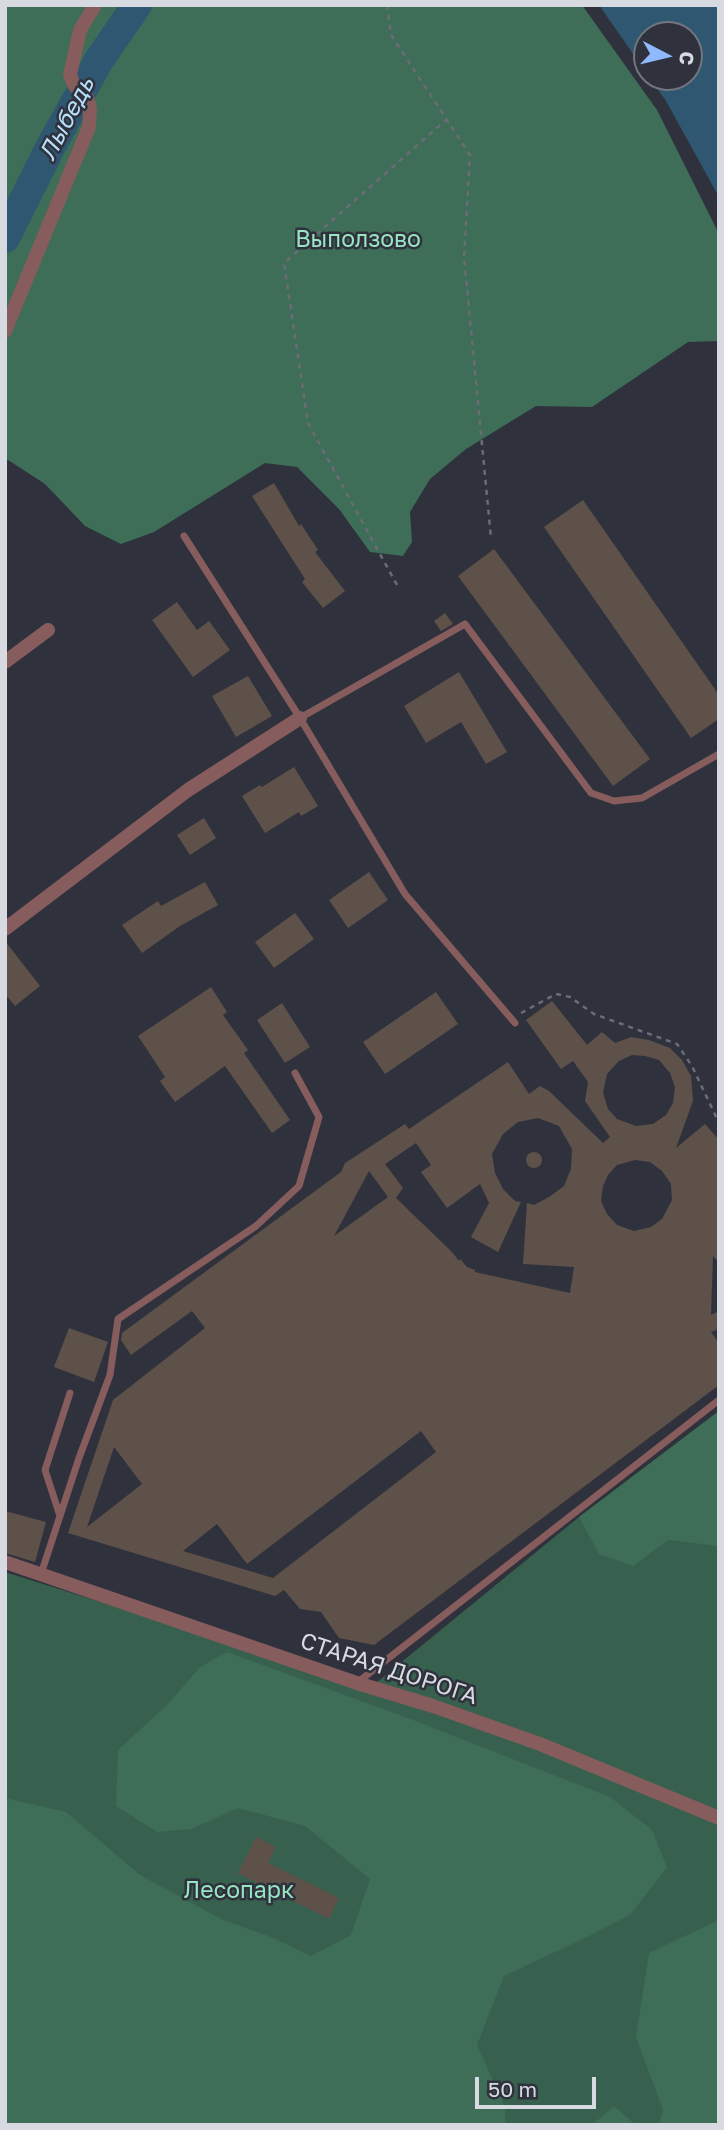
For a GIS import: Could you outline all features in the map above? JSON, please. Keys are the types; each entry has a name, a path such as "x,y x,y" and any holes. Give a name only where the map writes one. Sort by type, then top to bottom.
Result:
{"street":[{"path":"5,331 89,127 88,97 74,85 70,75 80,30 96,5"},
{"path":"5,663 48,630"},
{"path":"5,929 188,790 300,718"},
{"name":"СТАРАЯ ДОРОГА","path":"5,1562 541,1744 719,1818"}],"lane":[{"path":"184,536 300,718 405,894 514,1020"},
{"path":"300,718 465,624 590,793 614,801 642,798 719,754"},
{"path":"41,1574 110,1375 118,1319 256,1226 299,1186 320,1117 295,1073"},
{"path":"60,1517 45,1470 70,1393"},
{"path":"357,1683 719,1400"}],"path":[{"path":"387,5 391,35 470,155 464,257 491,538"},
{"path":"397,585 308,424 284,263 447,119"},
{"path":"514,1020 556,994 570,997 594,1014 677,1044 692,1066 719,1123"}],"green space":[{"name":"Выползово","path":"5,5 582,5 633,76 633,91 643,91 657,110 719,234 719,341 688,342 592,407 536,406 466,449 430,479 410,512 412,542 403,556 370,552 339,509 297,467 265,463 154,532 121,544 85,526 45,484 5,458"},
{"name":"Лесопарк","path":"719,1411 719,2125 5,2125 5,1572 371,1687 579,1517"},
{"path":"719,1411 719,1546 668,1540 633,1566 599,1554 579,1517"},
{"path":"227,1652 413,1720 610,1797 652,1830 667,1867 631,1914 504,1976 477,2045 505,2107 505,2125 5,2125 5,1798 66,1812 140,1875 221,1919 271,1937 311,1956 351,1935 370,1879 305,1826 238,1808 191,1829 157,1832 116,1806 118,1750 168,1704 200,1667"},
{"path":"719,1920 719,2125 659,2125 663,2110 636,2037 649,1953"},
{"path":"614,2106 631,2121 637,2125 592,2125"}],"water":[{"path":"599,5 719,5 719,197 659,91 703,91 703,21 633,21 633,54"}],"building":[{"path":"274,483 299,526 301,524 318,550 315,552 345,591 323,608 302,582 305,579 252,496"},
{"path":"583,500 719,695 719,719 691,738 544,527"},
{"path":"494,549 650,759 613,786 458,576"},
{"path":"177,602 197,630 209,621 230,650 193,677 152,620"},
{"path":"445,613 453,624 441,631 434,621"},
{"path":"459,672 507,752 486,764 461,722 426,743 404,706"},
{"path":"248,676 272,716 236,737 212,696"},
{"path":"294,767 318,806 301,816 299,812 265,833 242,796"},
{"path":"204,818 216,838 190,855 177,835"},
{"path":"369,872 388,900 348,928 329,900"},
{"path":"205,882 218,905 180,926 142,953 122,925 158,901 161,906"},
{"path":"295,913 314,939 274,968 255,942"},
{"path":"5,941 40,986 15,1006 5,994"},
{"path":"211,987 227,1012 223,1015 248,1050 244,1053 290,1120 272,1133 225,1066 175,1102 160,1081 165,1077 138,1036"},
{"path":"436,992 458,1024 385,1074 363,1042"},
{"path":"552,1001 587,1045 602,1032 615,1043 631,1037 649,1040 670,1048 682,1060 691,1076 693,1101 676,1148 705,1124 719,1140 719,1263 713,1256 711,1315 719,1311 719,1329 711,1332 719,1343 719,1385 374,1645 339,1638 321,1612 300,1609 284,1590 275,1596 68,1533 113,1400 205,1328 192,1311 131,1355 121,1340 122,1333 341,1172 345,1163 405,1124 409,1129 508,1062 529,1094 540,1086 549,1091 603,1143 610,1137 585,1101 588,1082 573,1061 561,1069 526,1020","holes":["632,1055 659,1060 670,1073 675,1087 673,1103 666,1115 653,1124 636,1126 617,1119 608,1109 603,1093 607,1074 619,1061","538,1118 559,1126 572,1149 571,1169 564,1186 534,1205 527,1203 523,1264 574,1267 570,1293 475,1272 467,1267 396,1198 403,1188 385,1164 416,1143 431,1165 421,1172 447,1208 480,1184 489,1203 471,1237 498,1252 521,1202 515,1201 503,1189 495,1173 492,1154 503,1134 518,1122","635,1160 650,1162 662,1171 671,1184 672,1200 662,1219 651,1227 634,1231 617,1225 607,1214 601,1201 608,1175 617,1165","369,1171 388,1197 334,1236","421,1431 436,1452 273,1578 183,1551 217,1524 247,1564","114,1447 142,1484 87,1527"]},
{"path":"282,1003 310,1047 285,1063 257,1020"},
{"path":"534,1152 540,1154 540,1166 534,1168 528,1166 526,1160 528,1154"},
{"path":"69,1328 108,1342 94,1382 54,1367"},
{"path":"5,1511 46,1522 35,1562 5,1553"},
{"path":"256,1837 276,1847 268,1863 339,1898 329,1919 238,1873"}],"waterway":[{"name":"Лыбедь","path":"5,238 51,146 99,60 137,5"}]}
